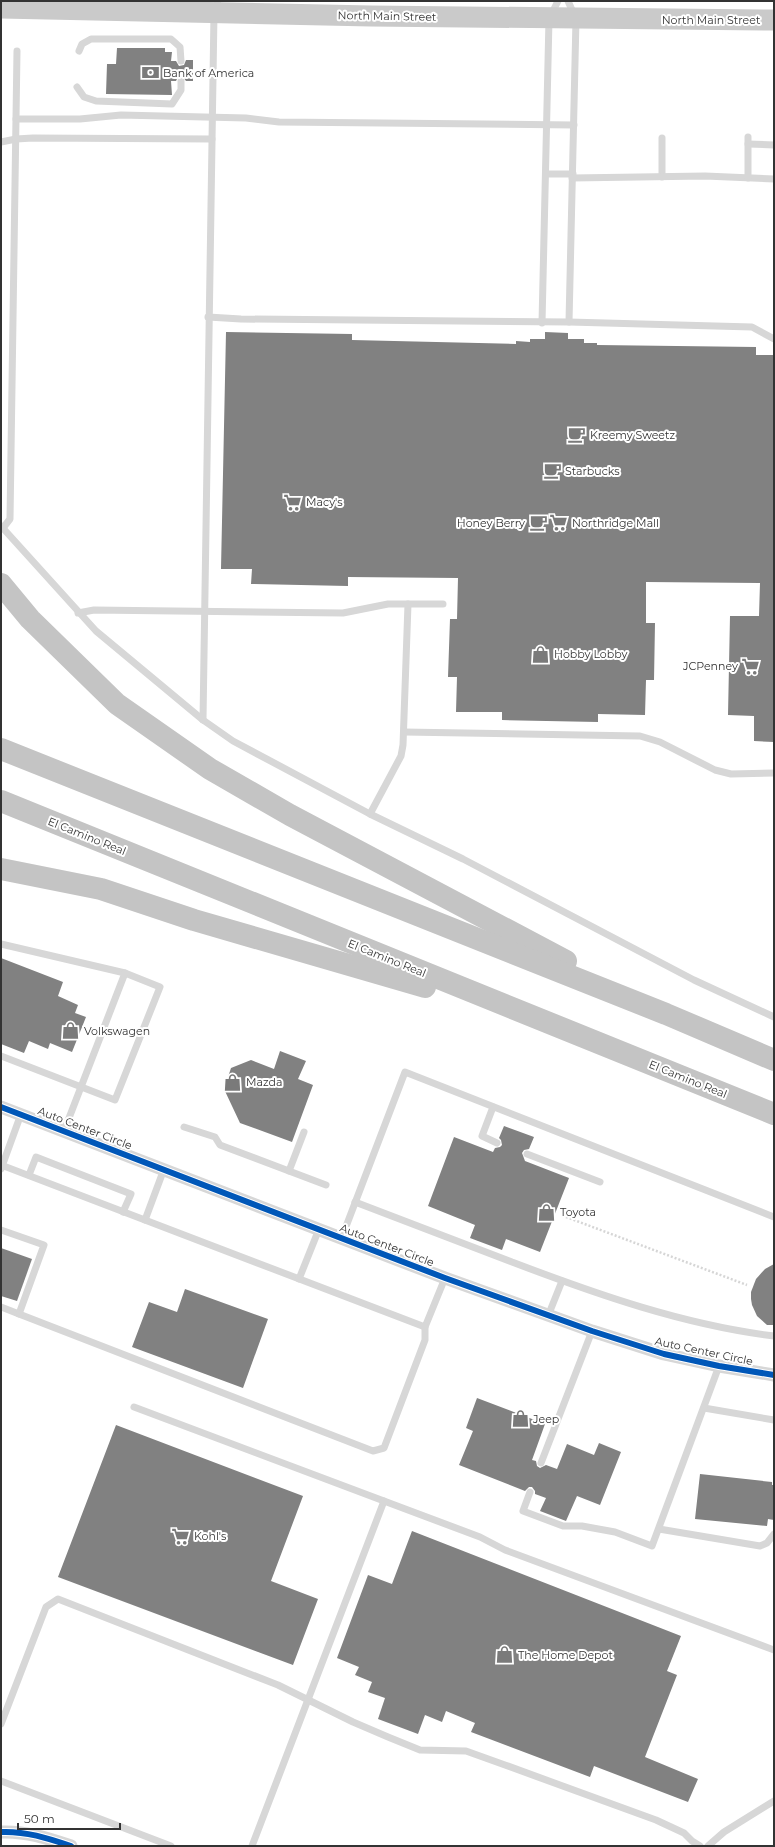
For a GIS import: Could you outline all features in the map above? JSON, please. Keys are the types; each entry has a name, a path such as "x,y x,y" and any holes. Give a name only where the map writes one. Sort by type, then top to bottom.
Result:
{"highway":[{"path":"1,584 30,619 117,704 210,768 290,815 666,1014"},
{"path":"1,749 666,1014 774,1060"},
{"name":"El Camino Real","path":"1,801 774,1114"},
{"path":"1,869 101,889 194,920 540,1020"}],"main road":[{"name":"North Main Street","path":"1,8 213,5 572,10 774,20"}],"street":[{"name":"Auto Center Circle","path":"1,1107 342,1237 445,1278 592,1332 664,1354 720,1366 774,1375"},
{"path":"1,1832 14,1831 38,1834 71,1846"}],"lane":[{"path":"203,720 213,5"},
{"path":"542,323 547,124 554,10"},
{"path":"569,322 574,125 572,10"},
{"path":"79,51 82,44 91,38 171,39 180,47 181,60"},
{"path":"17,52 10,519 2,527 78,613 96,631 203,720 233,741 370,814 463,859 694,980 774,1017"},
{"path":"77,87 84,97 96,101 172,104 181,90 181,81"},
{"path":"16,119 80,119 121,115 246,118 279,122 574,125"},
{"path":"662,138 662,177"},
{"path":"1,142 16,139 212,139"},
{"path":"748,178 748,141 774,145"},
{"path":"546,174 572,176 774,179"},
{"path":"208,317 241,319 542,323 569,322 752,327 774,339"},
{"path":"78,613 94,610 204,610 343,613 388,604 443,604"},
{"path":"370,814 401,756 404,732 408,604"},
{"path":"404,732 640,736 660,742 715,770 731,774 774,773"},
{"path":"1,944 125,973 160,986 115,1100 1,1056"},
{"path":"64,1131 80,1086 125,973"},
{"path":"342,1237 405,1072 774,1218"},
{"path":"493,1106 482,1136 497,1142"},
{"path":"21,1114 2,1166 425,1328"},
{"path":"184,1127 215,1138 220,1145 326,1185"},
{"path":"289,1171 304,1132"},
{"path":"527,1154 600,1182"},
{"path":"29,1176 36,1157 131,1194 123,1212"},
{"path":"145,1220 164,1169"},
{"path":"355,1202 562,1281 666,1314 747,1333 774,1336"},
{"path":"299,1279 319,1229"},
{"path":"1,1230 44,1245 19,1314"},
{"path":"1,1307 373,1451 384,1448 425,1340 425,1328 445,1278"},
{"path":"548,1316 562,1281"},
{"path":"541,1463 592,1332"},
{"path":"530,1492 523,1511 562,1526 582,1526 615,1532 652,1546 720,1366"},
{"path":"134,1407 480,1537 505,1550 774,1650"},
{"path":"704,1408 774,1420"},
{"path":"252,1846 384,1502"},
{"path":"659,1529 760,1546 767,1543 774,1534"},
{"path":"1,1724 46,1607 58,1599 278,1685 353,1722 420,1750 466,1751 656,1820 684,1833 693,1844 700,1846"},
{"path":"1,1782 171,1846"},
{"path":"708,1846 724,1832 774,1801"}],"path":[{"path":"566,1217 747,1285"}],"building":[{"name":"Bank of America","path":"117,48 165,48 165,52 172,52 171,61 176,61 179,66 184,65 186,60 193,60 193,81 186,81 183,77 178,77 176,81 171,81 172,95 106,94 107,64 116,64"},
{"name":"Northridge Mall","path":"226,332 352,334 352,340 516,344 516,341 530,342 530,339 545,339 545,332 568,333 568,339 584,339 584,343 597,343 597,345 756,347 756,355 774,355 774,742 754,741 754,716 728,715 730,616 759,616 760,583 646,582 646,623 655,623 654,680 646,680 645,715 598,714 598,722 502,720 502,712 456,712 457,677 448,677 450,619 457,619 458,578 348,577 348,586 251,584 252,569 221,569"},
{"path":"1,958 63,982 58,996 78,1005 75,1013 86,1017 72,1052 50,1043 48,1049 29,1041 24,1053 1,1044"},
{"path":"280,1051 306,1061 298,1079 313,1085 292,1142 240,1123 224,1089 231,1068 251,1060 274,1069"},
{"path":"504,1126 534,1137 529,1149 524,1150 522,1153 525,1161 569,1178 540,1252 506,1239 502,1250 470,1238 475,1225 428,1206 454,1137 493,1152 495,1148 502,1145 499,1138"},
{"path":"1,1248 32,1259 17,1301 1,1296"},
{"path":"774,1264 774,1325 767,1325 757,1316 752,1305 751,1292 756,1279 765,1269"},
{"path":"185,1289 268,1319 243,1388 132,1347 149,1302 177,1312"},
{"path":"477,1398 545,1424 532,1460 536,1461 537,1466 540,1468 546,1465 557,1469 567,1444 594,1455 599,1443 621,1452 600,1505 577,1496 566,1521 540,1511 546,1498 535,1494 532,1487 529,1487 525,1491 459,1465 473,1431 466,1428"},
{"name":"Kohl's","path":"116,1425 303,1496 271,1581 318,1599 293,1665 58,1577"},
{"path":"700,1474 772,1482 772,1485 774,1485 774,1520 768,1519 767,1526 695,1519"},
{"name":"The Home Depot","path":"412,1531 681,1636 667,1671 677,1675 645,1757 698,1779 688,1802 594,1766 590,1777 471,1732 475,1723 446,1711 442,1722 425,1715 418,1734 378,1719 385,1698 368,1692 372,1682 355,1675 359,1667 337,1658 368,1575 392,1584"}],"cycle path":[{"path":"1,1107 445,1278 592,1331 664,1354 719,1366 774,1375"},
{"path":"1,1832 28,1834 71,1846"}],"place":[{"name":"Bank of America","path":"150,73"},
{"name":"Kreemy Sweetz","path":"577,435"},
{"name":"Starbucks","path":"552,471"},
{"name":"Macy's","path":"293,502"},
{"name":"Honey Berry","path":"538,523"},
{"name":"Northridge Mall","path":"559,523"},
{"name":"Hobby Lobby","path":"541,654"},
{"name":"JCPenney","path":"751,666"},
{"name":"Volkswagen","path":"71,1031"},
{"name":"Mazda","path":"233,1082"},
{"name":"Toyota","path":"547,1212"},
{"name":"Jeep","path":"520,1419"},
{"name":"Kohl's","path":"181,1536"},
{"name":"The Home Depot","path":"505,1655"}]}
